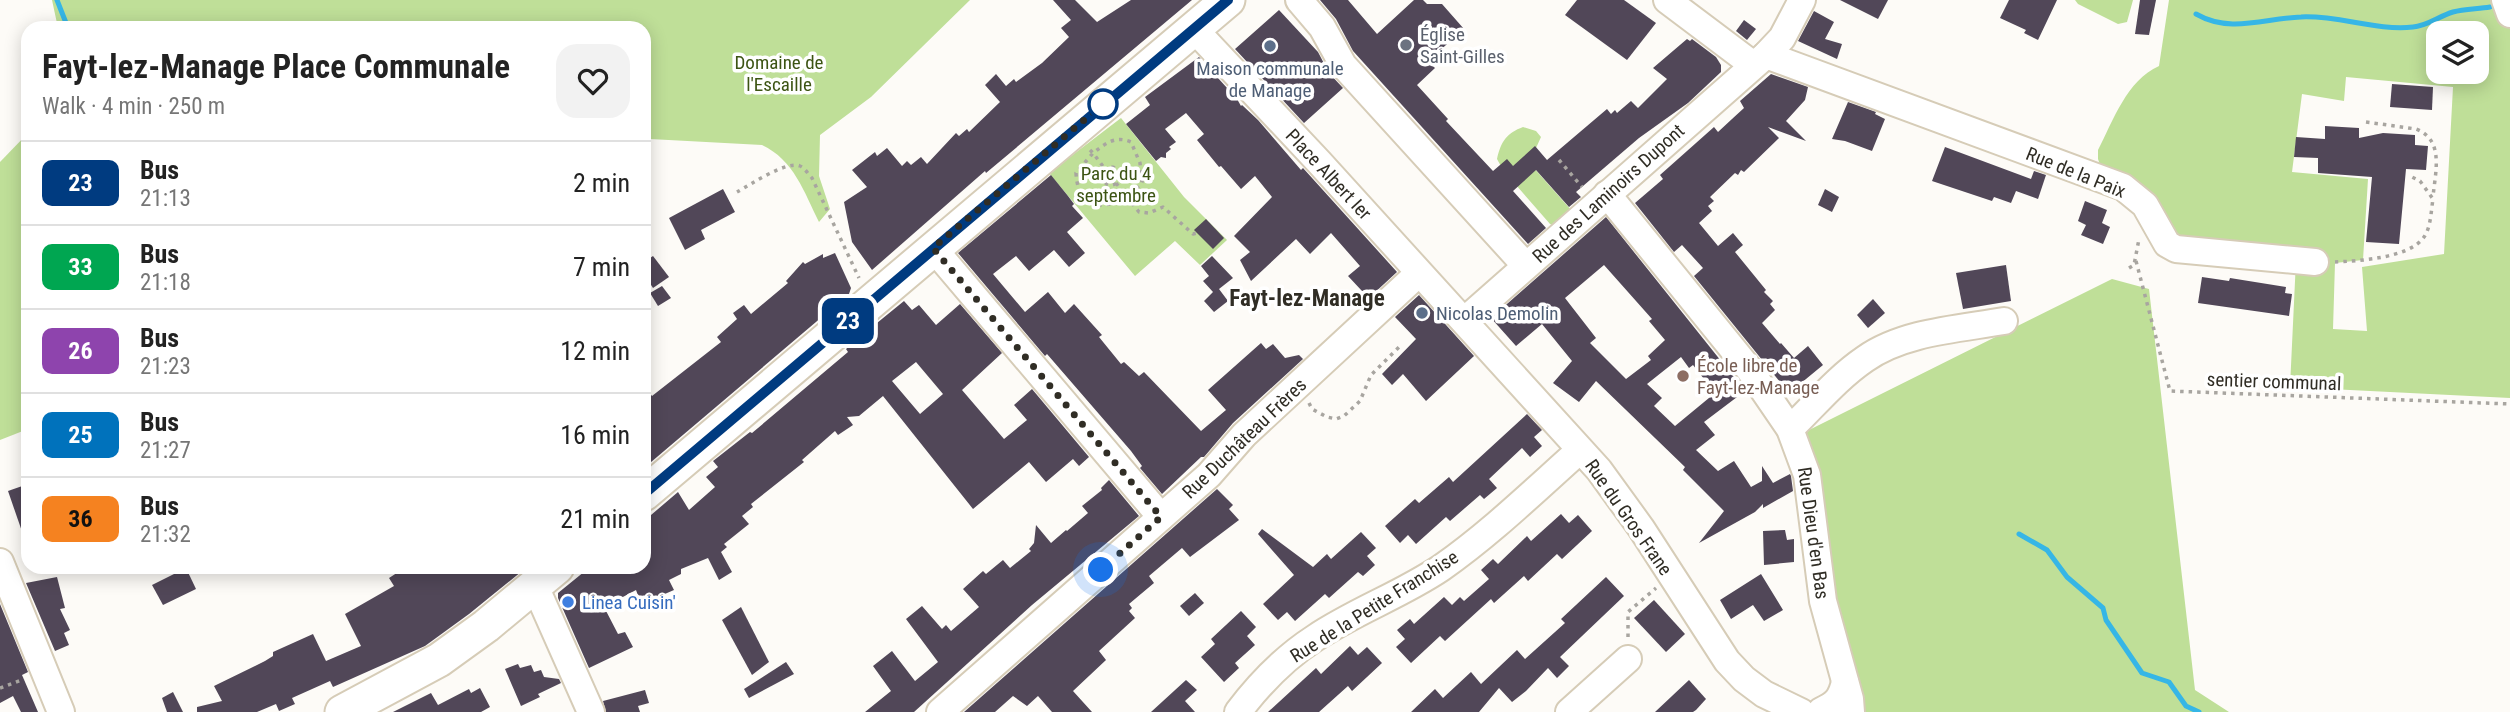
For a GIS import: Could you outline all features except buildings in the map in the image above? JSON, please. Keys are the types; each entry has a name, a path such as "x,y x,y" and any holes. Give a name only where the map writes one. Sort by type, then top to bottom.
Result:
{"main road":[{"path":"651,488 933,248 1083,141 1194,29 1228,0"},
{"path":"342,712 439,660 546,577"}],"street":[{"path":"1299,0 1322,27 1343,65 1526,266"},
{"name":"Rue de la Paix","path":"1667,0 1759,60 2123,187 2145,205 2168,244 2176,249 2315,262"},
{"name":"Rue des Laminoirs Dupont","path":"1464,321 1759,60 1782,38 1802,0"},
{"path":"2505,0 2510,14"},
{"name":"Place Albert Ier","path":"1194,29 1464,321"},
{"name":"Rue Dieu d'en Bas","path":"1602,198 1749,369 1790,429 1807,474 1823,601 1845,682"},
{"path":"933,248 1161,517"},
{"name":"Rue Duchâteau Frères","path":"940,712 1209,475 1244,435 1419,273"},
{"name":"Rue du Gros Frane","path":"1464,321 1599,470 1641,528 1703,627 1735,670 1763,694 1810,711"},
{"path":"1790,429 1856,366 1877,352 1922,336 2004,321"},
{"name":"Rue de la Petite Franchise","path":"1238,712 1256,687 1284,661 1315,638 1440,568 1475,542 1580,450"},
{"path":"0,562 61,712"},
{"path":"546,577 590,712"},
{"path":"1569,712 1628,659"},
{"path":"1810,711 1835,705 1841,698 1845,682"},
{"path":"1845,682 1851,712"}],"path":[{"path":"2315,262 2363,260 2406,250 2418,244 2429,226 2437,159 2431,139 2416,129 2366,122"},
{"path":"1123,138 1131,142 1140,163 1142,183 1133,194 1112,205 1098,206 1085,199 1080,192 1076,173 1083,141 1123,138"},
{"path":"1083,141 1105,169"},
{"path":"1559,160 1602,198"},
{"path":"737,192 789,165 800,166 812,178 855,271 876,297"},
{"path":"1105,169 1118,169 1120,177 1116,183 1108,184 1104,181 1102,175 1105,169"},
{"path":"2412,177 2420,181 2433,199"},
{"path":"1116,183 1139,212 1149,213 1163,207 1193,234 1197,233"},
{"name":"sentier communal","path":"2136,261 2170,391 2510,404"},
{"path":"1303,381 1312,409 1336,419 1360,401 1371,374 1401,345"},
{"path":"1628,659 1628,612 1671,575"},
{"path":"0,688 44,672"}],"green space":[{"name":"Domaine de l'Escaille","path":"52,0 970,0 871,97 820,135 819,176 830,209 819,222 790,168 773,151 762,145 651,139 651,21 56,21"},
{"path":"2075,0 2133,0 2127,22 2118,24"},
{"path":"2169,0 2510,0 2510,398 2290,387 2296,260 2187,251 2102,171 2098,150 2115,114 2130,91 2148,72 2159,66","holes":["2346,77 2453,87 2444,254 2362,267 2367,331 2333,329 2335,263 2363,260 2368,179 2292,172 2302,94 2344,101"]},
{"name":"Parc du 4 septembre","path":"1121,118 1184,197 1227,240 1200,265 1175,241 1135,276 1049,173"},
{"path":"1523,127 1536,131 1541,137 1536,148 1525,158 1572,211 1557,227 1550,224 1503,170 1497,159 1506,138"},
{"path":"21,140 21,432 0,440 0,162"},
{"path":"2112,279 2149,289 2195,690 2229,712 1864,712 1834,599 1819,470 1805,432"}],"waterway":[{"path":"57,0 65,21"},
{"path":"2196,14 2209,20 2235,24 2315,17 2399,28 2418,26 2457,11 2490,7"},
{"path":"2019,534 2047,550 2067,577 2103,608 2106,620 2142,673 2169,682 2186,706 2199,712"}],"bus line":[{"name":"23","path":"651,488 1228,0"}],"place":[{"name":"Église Saint-Gilles","path":"1406,45"},
{"name":"Maison communale de Manage","path":"1270,46"},
{"name":"Nicolas Demolin","path":"1422,313"},
{"name":"École libre de Fayt-lez-Manage","path":"1683,376"},
{"name":"Linea Cuisin'","path":"568,602"}],"district":[{"name":"Fayt-lez-Manage","path":"1307,298"}],"route":[{"path":"1101,570 1161,517 933,248 1103,104"}]}
